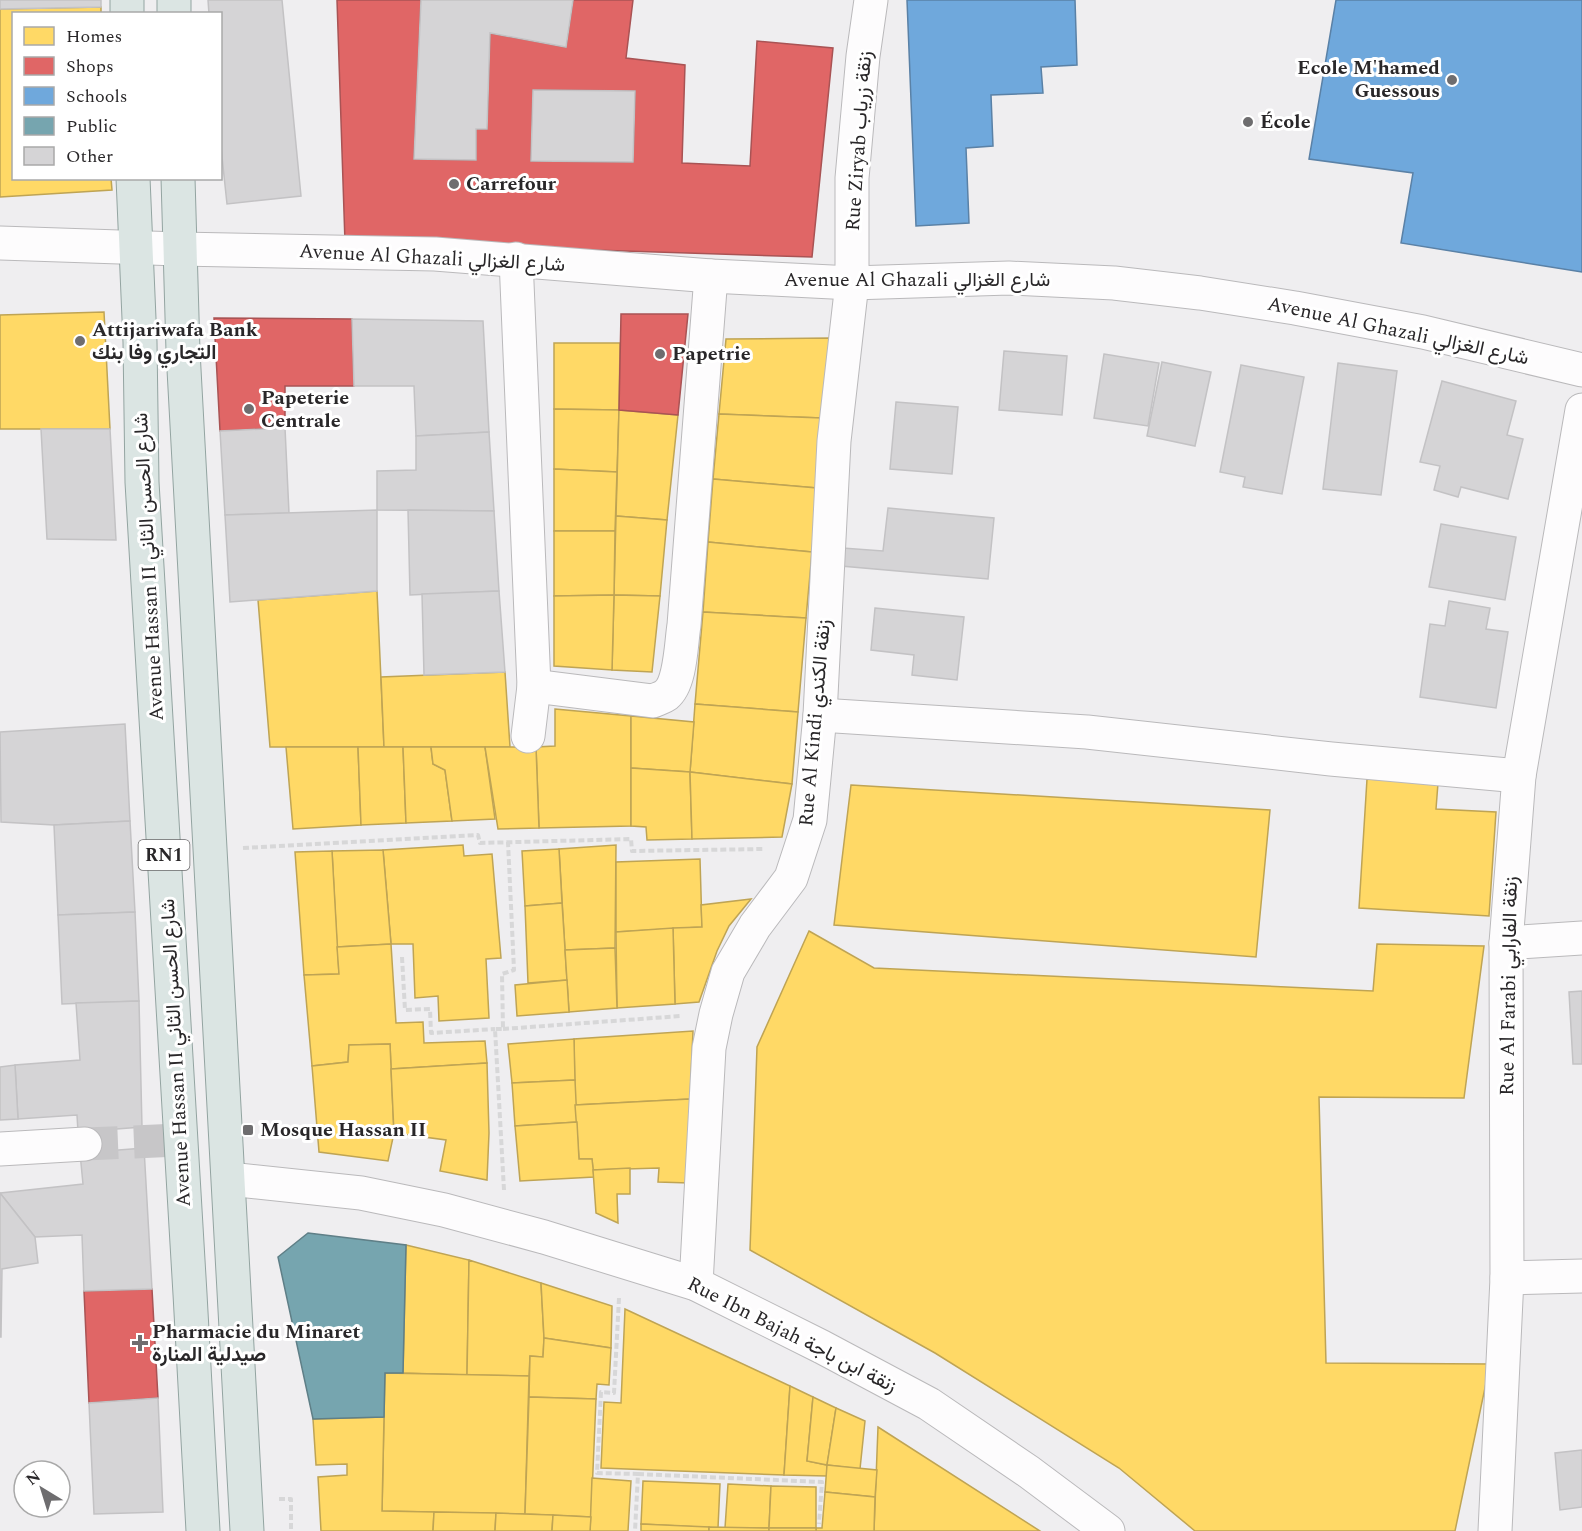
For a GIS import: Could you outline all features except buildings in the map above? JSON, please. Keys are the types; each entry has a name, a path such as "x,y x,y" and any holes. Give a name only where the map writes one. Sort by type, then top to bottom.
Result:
{"main road":[{"name":"Avenue Hassan II شارع الحسن الثاني","path":"134,180 142,482 203,1531"},
{"name":"RN1","path":"178,180 179,249 247,1531"}],"street":[{"name":"Rue Ziryab زنقة زرياب","path":"852,283 852,178 863,56 871,0"},
{"name":"Avenue Al Ghazali شارع الغزالي","path":"0,243 435,254 711,276 852,283 1009,278 1114,283 1200,293 1295,308 1423,332 1582,370"},
{"path":"516,259 534,686 528,736"},
{"path":"534,686 653,701 667,694 671,689 677,675 684,625 711,276"},
{"name":"Rue Al Kindi زنقة الكندي","path":"696,1284 709,1048 716,1014 728,972 755,926 791,878 810,820 820,715 834,441 852,283"},
{"name":"Rue Al Farabi زنقة الفارابي","path":"1495,1531 1507,1278 1506,943 1519,776 1582,410"},
{"path":"820,715 1086,732 1331,759 1519,776"},
{"path":"1506,943 1582,938"},
{"path":"0,1149 85,1144"},
{"name":"Rue Ibn Bajah زنقة ابن باجة","path":"229,1179 361,1193 444,1209 696,1284 929,1404 1029,1472 1108,1531"},
{"path":"1507,1278 1582,1276"}],"path":[{"path":"210,850 478,835 480,843 631,839 632,851 801,848"},
{"path":"503,1029 502,974 514,970 508,842"},
{"path":"402,957 405,1010 430,1009 431,1033 716,1014"},
{"path":"495,1029 506,1227"},
{"path":"621,1260 614,1393 601,1392 597,1473 822,1482 819,1524"},
{"path":"635,1531 638,1474"}],"tunnel":[{"path":"85,1144 181,1140"}],"place":[{"name":"Ecole M'hamed Guessous","path":"1452,80"},
{"name":"École","path":"1248,122"},
{"name":"Carrefour","path":"454,184"},
{"name":"Attijariwafa Bank التجاري وفا بنك","path":"80,341"},
{"name":"Papetrie","path":"660,354"},
{"name":"Papeterie Centrale","path":"249,409"},
{"name":"Mosque Hassan II","path":"248,1130"},
{"name":"Pharmacie du Minaret صيدلية المنارة","path":"140,1343"}]}
